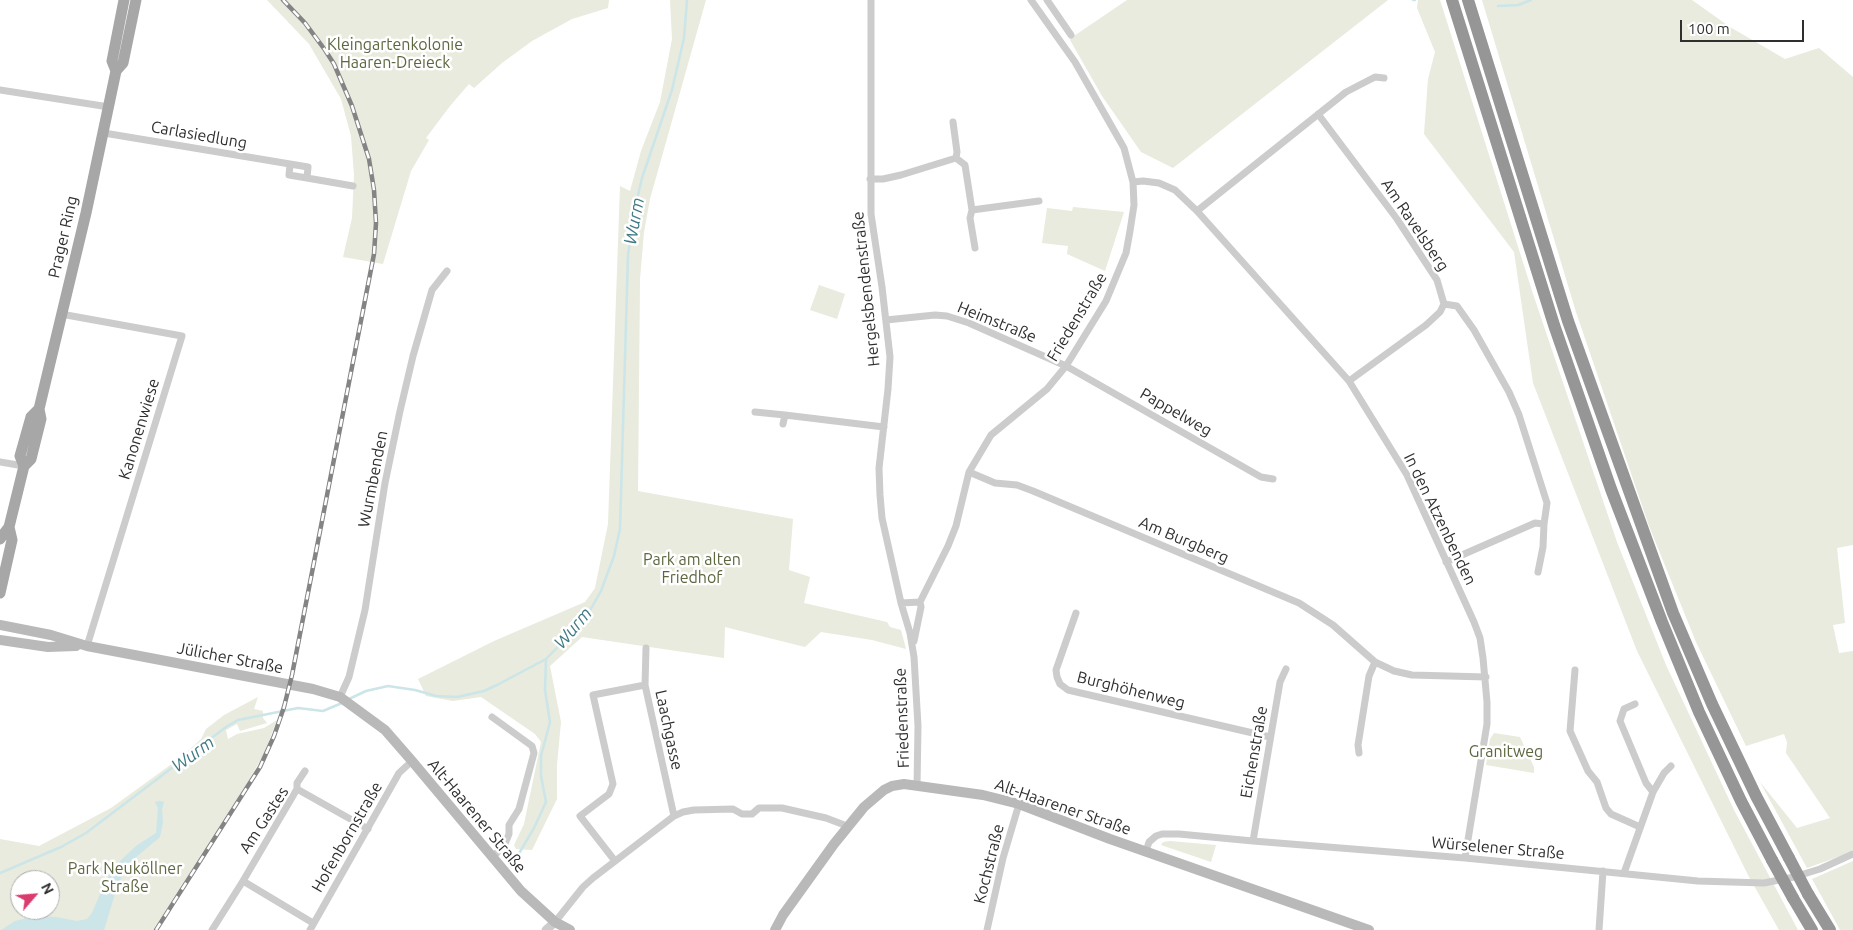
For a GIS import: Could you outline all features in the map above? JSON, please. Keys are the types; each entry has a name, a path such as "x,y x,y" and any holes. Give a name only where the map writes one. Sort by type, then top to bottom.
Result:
{"highway":[{"path":"1452,0 1554,325 1611,489 1662,622 1699,712 1741,801 1812,930"},
{"path":"1468,0 1568,321 1667,596 1712,704 1756,796 1808,894 1830,930"}],"main road":[{"name":"Prager Ring","path":"116,71 112,61 124,0"},
{"name":"Prager Ring","path":"0,593 12,540 10,528 24,466 20,456 31,417 38,410 104,133 116,71 123,63 136,0"},
{"name":"Prager Ring","path":"0,539 10,528"},
{"name":"Jülicher Straße","path":"0,624 51,635 84,646 321,691 345,700 366,716"},
{"name":"Jülicher Straße","path":"0,640 48,647 84,646"},
{"name":"Alt-Haarener Straße","path":"366,716 384,730 412,761 521,891 555,922 570,930"},
{"name":"Alt-Haarener Straße","path":"775,930 783,915 847,826 864,807 884,790 900,785 983,795 1019,804 1350,927 1369,930"}],"street":[{"name":"Hergelsbendenstraße","path":"871,0 870,179 872,214 890,357 879,468 880,495 882,518 901,603"},
{"name":"Friedenstraße","path":"913,649 921,607 920,602 956,526 968,472 992,435 1047,389 1066,366 1106,301 1126,253 1134,205 1133,182 1126,156 1117,134 1075,62 1031,0"},
{"path":"1047,0 1071,35"},
{"path":"1197,211 1346,92 1376,77 1384,78"},
{"path":"0,90 108,107"},
{"name":"Am Ravelsberg","path":"1318,114 1397,218 1437,280 1444,304"},
{"path":"953,122 956,158"},
{"name":"Carlasiedlung","path":"104,133 308,168 307,178 353,186"},
{"path":"870,179 883,179 956,158"},
{"path":"956,158 965,165 972,210 970,218 975,248"},
{"name":"In den Atzenbenden","path":"1133,182 1159,182 1175,190 1197,211 1349,382 1407,475 1480,638 1486,677 1487,724 1465,858"},
{"path":"972,210 1039,201"},
{"name":"Wurmbenden","path":"345,700 365,610 385,482 413,356 432,290 447,272"},
{"path":"1349,382 1426,325 1440,312 1444,304 1458,306 1479,338 1509,392 1519,415 1547,503 1543,547 1538,572"},
{"name":"Kanonenwiese","path":"62,314 182,336 84,646"},
{"name":"Heimstraße","path":"886,320 924,315 947,316 969,323 1066,366"},
{"name":"Pappelweg","path":"1066,366 1262,477 1273,479"},
{"path":"755,412 884,427"},
{"path":"783,424 785,415"},
{"path":"0,462 24,466"},
{"name":"Am Burgberg","path":"968,472 996,483 1017,485 1033,491 1299,603 1333,625 1375,662 1394,671 1412,675 1486,677"},
{"path":"1446,562 1535,522 1544,524"},
{"path":"901,603 920,602"},
{"name":"Friedenstraße","path":"901,603 909,626 913,649 918,726 917,786"},
{"name":"Burghöhenweg","path":"1076,613 1056,670 1060,684 1068,690 1270,737"},
{"name":"Laachgasse","path":"646,648 645,685 674,816"},
{"path":"1359,753 1358,745 1369,676 1375,662"},
{"name":"Eichenstraße","path":"1253,841 1280,682 1286,669"},
{"path":"1575,670 1570,731 1588,771 1596,782 1606,808 1611,814 1640,827"},
{"path":"615,860 580,816 609,794 613,784 593,695 645,685"},
{"path":"1635,704 1624,709 1620,721 1646,783 1653,792"},
{"path":"492,717 532,746 534,753 519,808 509,825 509,834 505,844 492,858"},
{"name":"Hofenbornstraße","path":"312,926 399,773 412,761"},
{"path":"1624,873 1653,792 1664,772 1671,766"},
{"path":"297,789 297,784 305,771"},
{"name":"Am Gastes","path":"212,930 297,789 368,829"},
{"name":"Kochstraße","path":"987,930 1003,858 1019,804"},
{"path":"546,930 567,910 583,887 615,860 682,812 733,809 742,814 752,814 759,808 782,808 826,818 847,826"},
{"name":"Würselener Straße","path":"1146,851 1153,838 1162,834 1179,834 1707,881 1764,883 1794,878 1820,869 1852,854"},
{"path":"1599,930 1603,871"},
{"path":"243,881 312,926"}],"green space":[{"name":"Kleingartenkolonie Haaren-Dreieck","path":"267,0 609,0 608,8 572,19 532,41 502,63 474,88 469,84 450,106 426,138 429,140 411,171 383,264 343,257 352,218 354,175 351,136 341,99 309,44"},
{"name":"Park am alten Friedhof","path":"670,0 706,0 650,199 644,232 640,279 638,491 793,519 789,570 810,577 804,603 887,622 890,627 901,630 906,649 872,640 821,632 805,647 725,627 724,658 582,637 550,666 561,722 557,765 557,799 532,850 516,849 514,845 524,824 541,742 535,734 481,697 453,701 426,696 418,679 494,641 585,602 595,588 608,524 620,186 630,191 641,151 660,102 672,39"},
{"path":"1127,0 1388,0 1173,168 1141,152 1102,96 1070,40"},
{"path":"1418,0 1440,0 1533,294 1617,542 1666,665 1734,810 1798,930 1779,930 1748,875 1637,651 1533,383 1514,252 1424,134 1428,79 1435,52 1417,8"},
{"path":"1482,0 1692,0 1730,27 1785,59 1819,48 1853,77 1853,545 1837,548 1845,623 1833,625 1839,653 1853,651 1853,850 1849,853 1807,868 1760,782 1797,828 1830,818 1786,753 1787,742 1784,734 1746,746 1696,642 1649,526 1576,312"},
{"path":"1073,207 1124,212 1105,271 1067,254 1068,246 1042,243 1047,208 1072,211"},
{"path":"819,285 845,294 837,319 810,310"},
{"name":"Park Neuköllner Straße","path":"258,697 254,709 263,711 263,718 267,723 240,731 237,724 226,730 228,739 237,734 264,728 277,720 263,756 153,930 0,930 0,839 39,846 111,808 180,758 201,739 206,729 224,715"},
{"name":"Granitweg","path":"1494,733 1520,737 1534,767 1534,773 1486,765 1490,739"},
{"path":"1163,842 1216,845 1211,862 1161,845"},
{"path":"1853,861 1853,930 1840,930 1812,879"}],"water":[{"path":"155,802 164,802 160,837 129,863 117,887 104,930 1,930 19,920 60,920 60,918 77,921 87,919 92,913 106,880 116,865 136,846 156,833 158,808"}],"waterway":[{"name":"Wurm","path":"349,699 366,691 388,686 415,690 436,696 457,697 484,691 546,659 585,619 601,591 614,556 620,529 628,255 635,208 642,178 672,90 684,38 687,0"},
{"path":"1498,6 1518,5 1531,0"},
{"path":"511,867 534,828 546,802 541,776 541,756 550,722 545,690 546,659"},
{"name":"Wurm","path":"0,873 61,847 86,833 226,727 238,720 298,708 323,711 342,703"}],"railway":[{"path":"156,930 260,767 284,707 292,675 374,254 376,223 374,190 369,159 352,106 334,64 325,50 305,23 283,0"}]}
